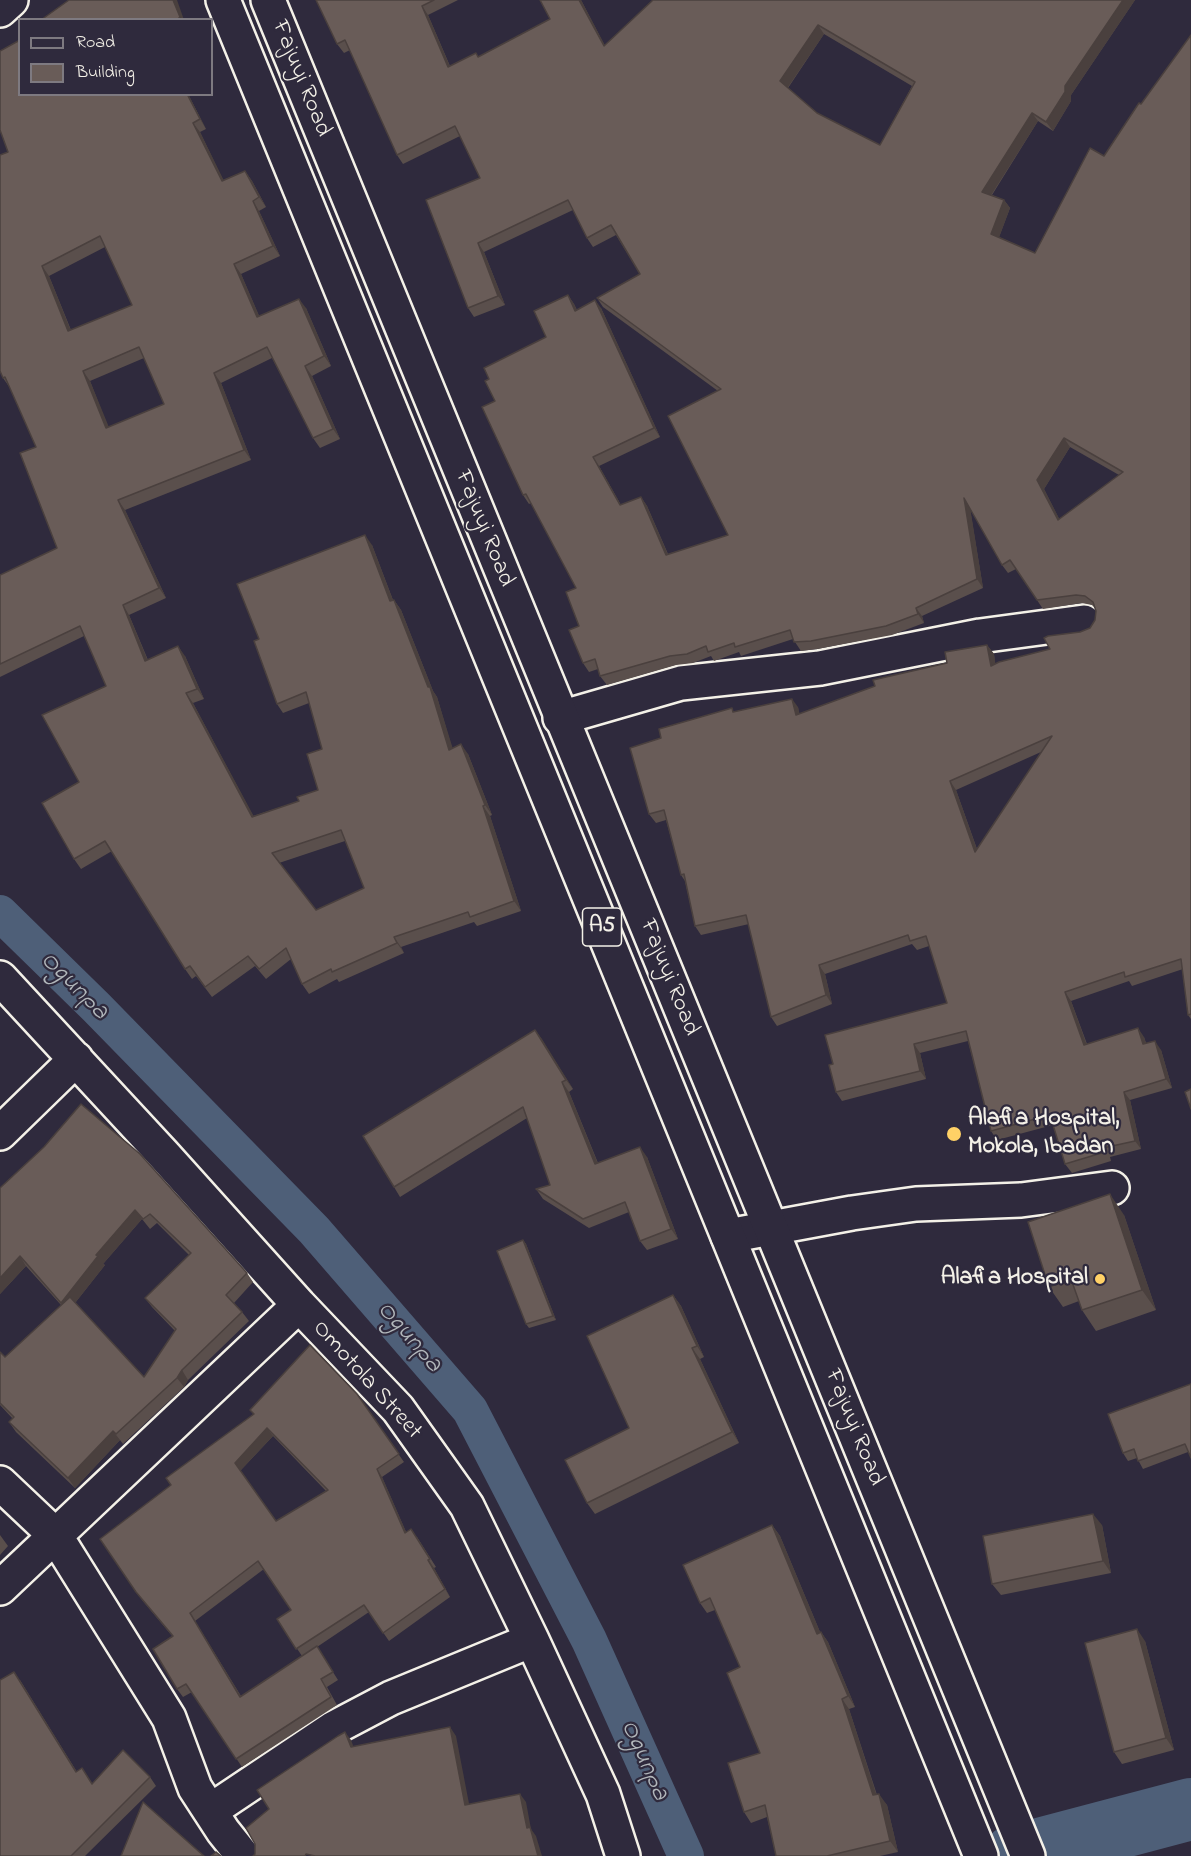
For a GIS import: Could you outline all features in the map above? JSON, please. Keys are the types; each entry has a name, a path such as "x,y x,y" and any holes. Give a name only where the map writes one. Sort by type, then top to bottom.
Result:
{"main road":[{"path":"0,10 11,0"},
{"name":"Fajuyi Road","path":"223,0 981,1855"},
{"name":"Fajuyi Road","path":"268,0 1025,1850"},
{"path":"560,718 681,683 820,668 980,636 1084,622"},
{"name":"Omotola Street","path":"0,978 299,1305 398,1409 467,1506 603,1794 623,1856"},
{"path":"0,1133 76,1059"},
{"path":"728,1236 852,1213 916,1204 1021,1200 1112,1188"},
{"path":"0,1588 299,1305"},
{"path":"0,1483 55,1535 169,1718 195,1788 243,1856"},
{"path":"210,1811 334,1728 391,1698 532,1640"}],"building":[{"path":"69,0 173,0 180,17 179,18 44,18"},
{"path":"316,0 434,0 422,6 448,67 476,53 478,57 550,19 540,0 579,0 604,46 653,0 1123,0 1065,86 1065,92 1046,122 1032,113 982,192 1004,200 991,234 1035,253 1090,148 1104,156 1139,103 1141,104 1191,35 1191,1014 1188,1015 1181,959 1125,977 1124,972 1065,992 1084,1045 1138,1028 1143,1044 1155,1041 1166,1079 1124,1092 1135,1141 1103,1148 1105,1152 1065,1164 1050,1115 991,1131 966,1031 914,1044 920,1071 836,1092 829,1065 833,1064 825,1035 947,1003 926,936 910,941 908,935 819,965 826,995 771,1017 746,915 695,926 684,874 681,875 664,810 649,814 630,748 661,738 659,729 732,708 733,712 792,699 796,715 875,686 873,680 947,663 945,652 987,645 991,666 1050,649 1044,638 1090,628 1095,620 1096,611 1093,602 1085,596 1076,595 1037,600 1010,560 1002,565 964,498 977,579 916,608 918,614 886,626 811,641 794,642 790,630 735,647 734,643 708,652 706,646 687,654 670,656 600,676 595,659 583,663 569,630 579,626 566,592 576,588 526,494 523,495 482,407 495,401 485,381 489,379 484,368 546,337 534,311 568,295 575,311 595,300 654,428 593,457 620,505 641,497 666,555 728,535 668,416 721,389 597,298 640,274 611,225 587,238 568,200 478,243 498,296 468,308 426,200 480,178 455,126 397,155 345,40 337,44","holes":["818,25 915,82 880,145 817,113 780,81","1064,438 1123,472 1058,520 1037,480","1052,736 975,852 950,781"]},
{"path":"18,41 18,96 188,96 200,119 193,123 222,181 245,171 259,197 253,201 273,246 234,264 257,317 299,299 324,356 305,366 333,429 313,438 267,347 214,373 244,450 118,500 159,588 123,605 145,661 178,646 197,689 186,693 252,817 299,801 297,797 318,790 307,754 322,749 306,692 277,704 254,641 259,639 237,584 365,535 390,601 394,600 428,687 430,687 449,750 461,744 485,805 483,806 514,901 470,917 468,912 394,937 397,943 332,972 331,969 302,984 286,948 259,969 248,956 205,987 190,966 185,969 105,841 74,859 42,803 79,782 42,715 106,686 80,626 0,664 0,575 57,548 20,453 36,447 5,377 3,378 0,371 0,155 8,152 0,130 0,51","holes":["100,236 132,305 68,331 42,266","139,347 164,404 106,428 83,371","341,830 364,888 316,910 272,853"]},
{"path":"535,1030 566,1080 562,1082 595,1164 640,1147 671,1229 640,1241 625,1202 583,1219 536,1189 550,1185 523,1107 394,1187 363,1136"},
{"path":"1191,1089 1191,1109 1185,1092"},
{"path":"81,1104 140,1154 247,1273 226,1295 242,1312 182,1370 177,1378 116,1434 113,1431 68,1478 9,1422 14,1417 0,1403 0,1352 5,1357 70,1297 144,1377 176,1329 145,1298 191,1253 150,1214 143,1219 135,1210 96,1255 98,1256 61,1303 20,1256 0,1278 0,1188 44,1147"},
{"name":"Alafia Hospital","path":"1110,1194 1142,1290 1082,1310 1071,1279 1049,1287 1028,1222"},
{"path":"523,1240 553,1316 526,1324 497,1251"},
{"path":"673,1295 697,1346 692,1348 732,1432 587,1503 565,1460 629,1428 587,1336"},
{"path":"310,1345 357,1394 399,1454 377,1469 405,1533 411,1529 445,1589 383,1633 364,1605 296,1649 277,1619 291,1610 258,1561 190,1613 240,1697 317,1646 333,1672 321,1679 331,1697 236,1759 186,1684 177,1689 153,1649 173,1636 136,1592 100,1539 171,1485 166,1478 254,1414 250,1410","holes":["267,1428 328,1490 276,1521 235,1463"]},
{"path":"1191,1384 1191,1458 1185,1444 1138,1461 1134,1449 1123,1453 1108,1414"},
{"path":"1093,1514 1103,1561 992,1584 983,1536"},
{"path":"772,1525 817,1634 821,1632 848,1696 842,1699 873,1795 879,1794 890,1841 827,1856 776,1856 765,1805 744,1812 728,1763 760,1753 727,1673 740,1667 710,1598 700,1603 683,1565"},
{"path":"1137,1629 1166,1738 1114,1752 1085,1643"},
{"path":"14,1672 76,1772 82,1768 92,1784 123,1750 150,1777 71,1856 0,1856 0,1680"},
{"path":"450,1727 465,1805 520,1794 527,1828 530,1827 538,1856 315,1856 306,1854 305,1856 253,1856 255,1844 246,1828 269,1809 257,1790 338,1736 345,1732 351,1747"},
{"path":"143,1802 204,1856 121,1856"}],"waterway":[{"name":"Ogunpa","path":"0,913 96,1007 314,1230 470,1410 589,1640 686,1856"},
{"path":"1013,1856 1191,1809"}],"place":[{"name":"Alafia Hospital, Mokola, Ibadan","path":"954,1134"},
{"name":"Alafia Hospital","path":"1100,1279"}]}
